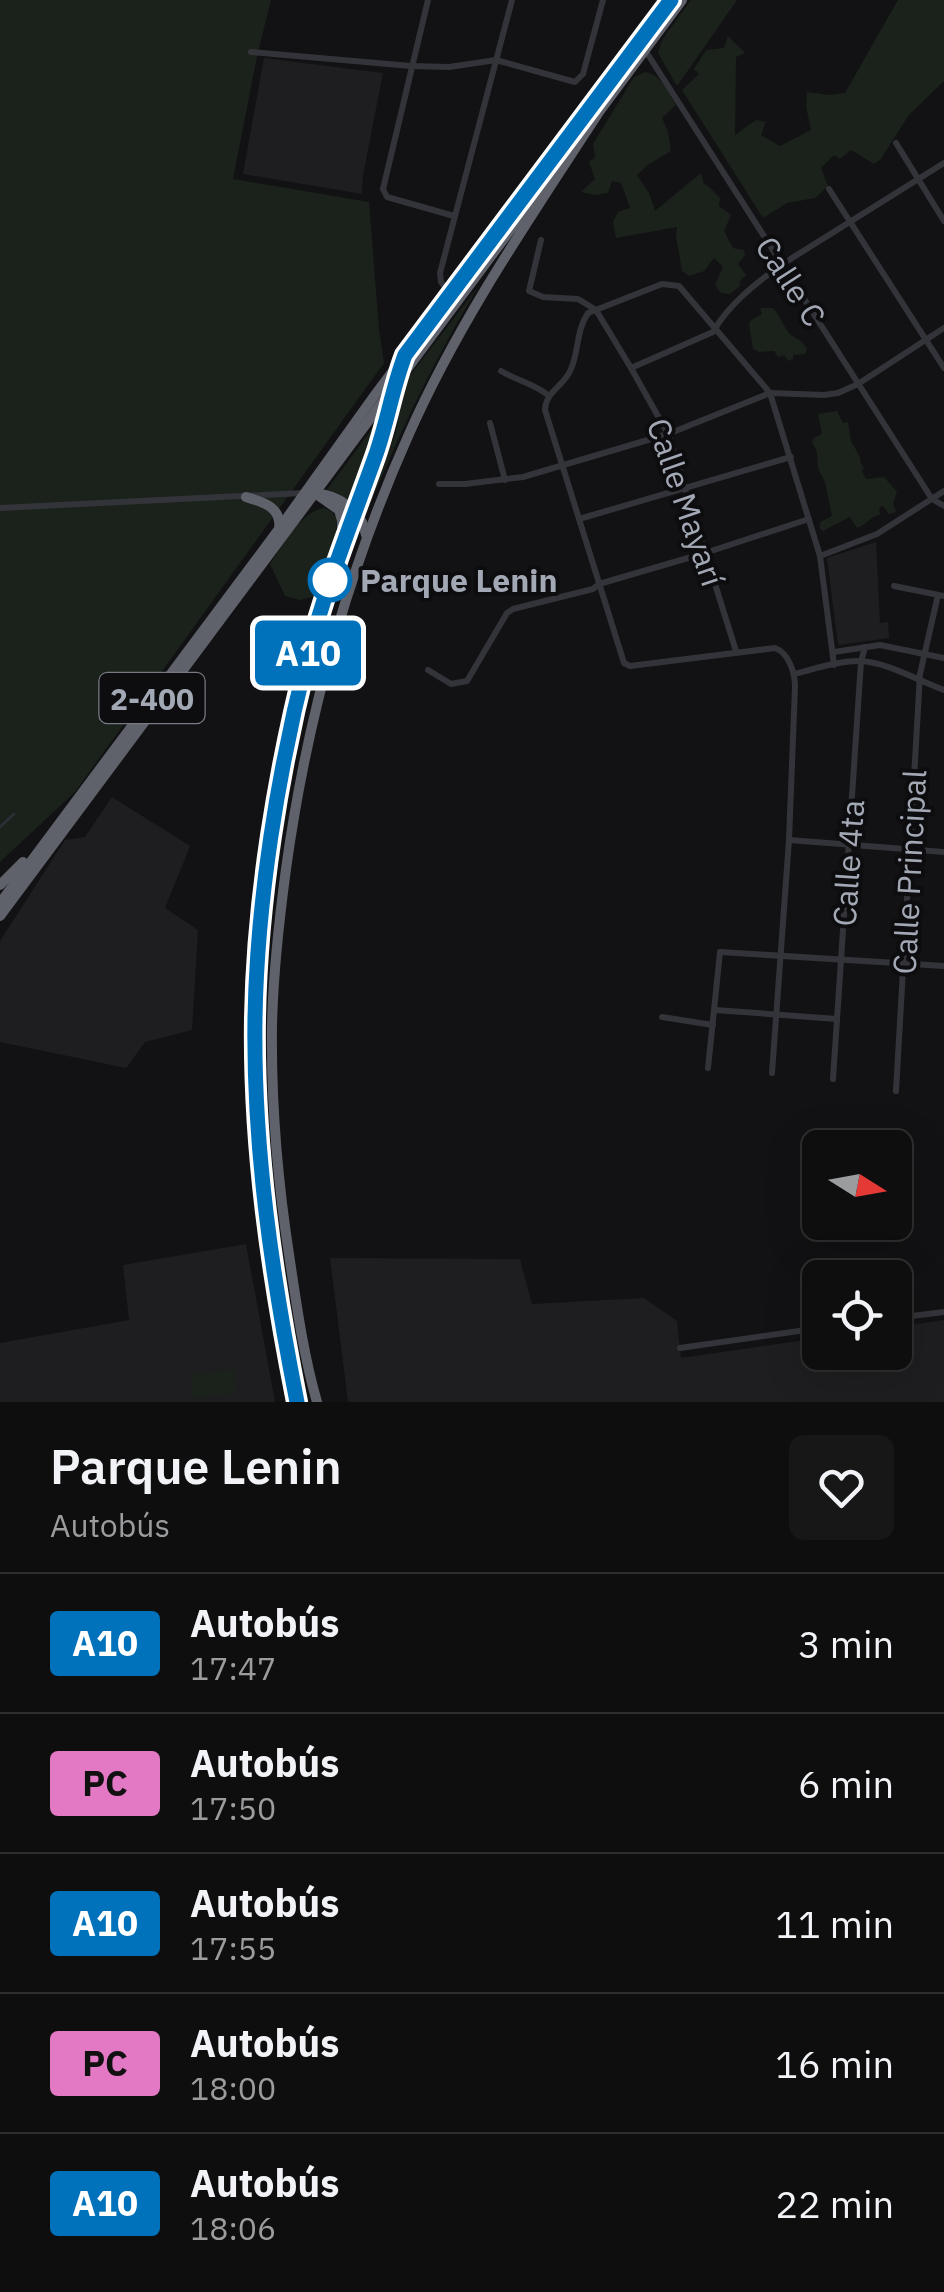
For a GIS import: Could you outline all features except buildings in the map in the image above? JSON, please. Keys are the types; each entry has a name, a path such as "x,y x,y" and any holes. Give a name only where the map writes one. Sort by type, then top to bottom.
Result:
{"highway":[{"path":"297,1402 262,1189 256,1081 256,969 293,714 323,601 376,454 405,355 672,0"},
{"path":"317,1402 280,1187 272,1027 291,832 306,742 331,645 366,541 424,402 504,258 596,115 682,0"},
{"name":"2-400","path":"309,493 596,115"},
{"name":"2-400","path":"0,916 405,355"},
{"path":"309,493 334,496 364,522 366,541"},
{"path":"309,493 337,506 342,514 341,548"},
{"path":"246,497 274,508 283,529 306,508 328,502"},
{"name":"2-400","path":"0,902 283,529"},
{"path":"0,886 45,840"}],"street":[{"path":"428,0 383,189 388,197 454,216"},
{"path":"451,295 440,274 512,0"},
{"path":"251,52 410,66 448,67 496,60 575,82 583,74 603,0"},
{"name":"Calle C","path":"645,50 932,499 944,506"},
{"path":"896,143 944,221"},
{"path":"631,368 709,334 756,284 780,265 944,163"},
{"path":"828,188 944,368"},
{"path":"541,240 529,291 543,297 578,299 596,310"},
{"path":"772,1073 789,840 794,674 785,654 778,649 630,666 624,662 544,410 548,395 568,376 574,363 582,322 588,313 669,283 684,290 770,393 820,556 834,664"},
{"name":"Calle Mayarí","path":"596,310 668,434 736,651"},
{"path":"440,484 505,480 561,466 668,434 770,393 830,395 858,384 944,328"},
{"path":"501,371 548,395"},
{"path":"490,423 505,480"},
{"path":"579,519 791,457"},
{"path":"820,556 877,534 944,491"},
{"path":"0,508 309,493"},
{"path":"428,670 451,684 467,681 510,610 593,589 808,520"},
{"path":"894,586 941,595"},
{"name":"Calle Principal","path":"896,1091 921,680 924,653 941,595"},
{"path":"834,652 886,645 944,658"},
{"name":"Calle 4ta","path":"833,1078 865,647"},
{"path":"794,674 861,662 944,690"},
{"path":"789,840 944,852"},
{"path":"708,1068 720,952 944,966"},
{"path":"714,1010 836,1019"},
{"path":"662,1017 713,1025"},
{"path":"912,1316 944,1312"},
{"path":"680,1348 802,1331"}],"shaded area":[{"name":"Parque Lenin","path":"0,0 271,0 233,179 369,202 384,363 75,792 0,862"},
{"path":"691,0 737,0 677,86 658,53 662,40"},
{"path":"898,0 944,0 944,81 908,116 881,159 874,164 851,150 840,159 834,155 821,168 828,186 815,198 787,203 763,218 682,90 699,74 694,69 706,50 724,48 728,36 745,53 736,57 735,135 756,120 766,122 761,135 780,146 811,130 807,92 845,93"},
{"path":"264,58 383,73 362,194 243,174"},
{"path":"645,72 660,80 676,105 662,118 671,151 637,175 655,211 701,173 704,184 720,198 719,206 731,215 724,231 733,248 744,250 738,264 746,275 730,294 721,293 715,285 723,267 714,258 704,271 689,276 682,271 677,227 616,238 613,222 618,212 630,208 621,183 612,181 608,193 581,192 595,179 589,162 595,157 593,144 634,77"},
{"path":"480,284 417,399 364,519 397,428 402,386"},
{"path":"760,308 773,308 788,331 805,346 805,354 793,355 788,361 774,351 753,349 749,324 762,314"},
{"path":"837,411 843,423 848,422 866,479 884,477 897,492 893,504 896,512 889,514 883,506 879,508 880,515 860,527 850,517 823,531 820,522 832,516 812,442 822,434 818,414"},
{"path":"381,417 351,504 326,491"},
{"path":"324,508 334,514 336,526 315,596 300,600 285,596 270,564 300,523"},
{"path":"876,542 880,623 888,622 889,638 838,645 827,558"},
{"path":"112,797 190,846 165,908 198,930 192,1030 145,1042 126,1068 0,1042 0,941 65,840 85,837"},
{"path":"246,1244 275,1402 0,1402 0,1343 129,1320 123,1265"},
{"path":"330,1258 520,1259 532,1304 644,1298 677,1321 681,1358 802,1341 802,1370 912,1370 912,1325 944,1320 944,1402 348,1402"},
{"path":"234,1370 236,1394 193,1398 194,1374"}],"waterway":[{"path":"0,827 14,814"}],"bus line":[{"name":"A10","path":"297,1402 262,1189 255,1021 264,893 293,714 308,655 405,355 671,0"}],"place":[{"name":"Parque Lenin","path":"330,580"}]}
